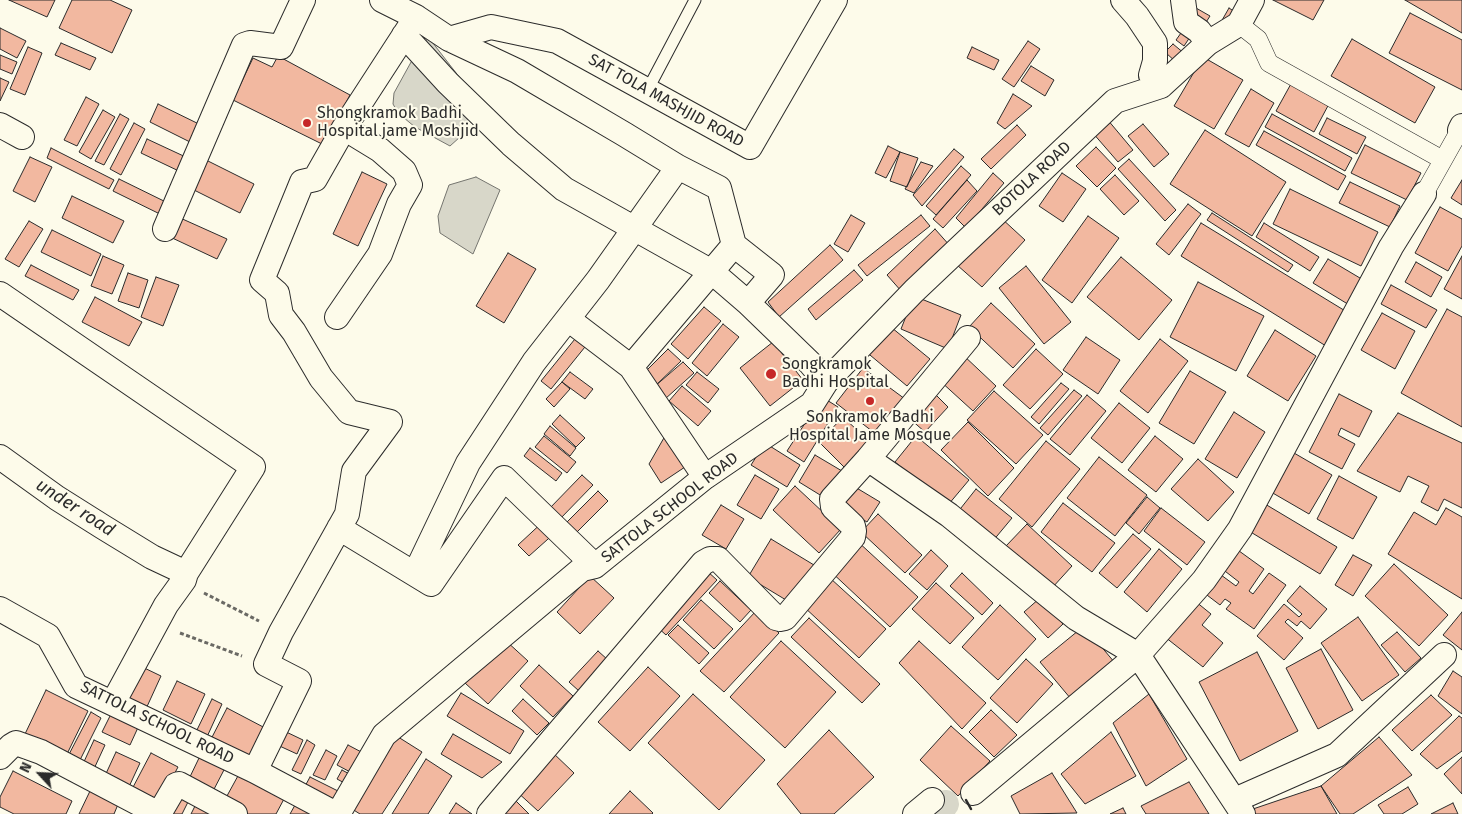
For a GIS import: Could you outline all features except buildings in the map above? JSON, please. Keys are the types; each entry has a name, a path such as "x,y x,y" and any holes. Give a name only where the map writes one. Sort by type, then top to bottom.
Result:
{"street":[{"path":"165,229 244,45 250,43 281,47 303,0"},
{"path":"382,0 410,26 448,83 511,144 564,189 712,272 748,302 810,363 826,382"},
{"name":"SAT TOLA MASHJID ROAD","path":"449,39 491,27 557,41 750,147 835,0"},
{"path":"1123,0 1155,42 1155,61 1151,75 1161,86"},
{"path":"1183,0 1186,22 1199,31 1208,43"},
{"path":"1252,0 1239,24 1258,39 1269,63 1443,160"},
{"name":"BOTOLA ROAD","path":"826,382 914,291 1115,101 1161,86 1208,43 1239,24"},
{"path":"410,26 449,39 516,71 678,167 720,188 734,246 772,275 748,302"},
{"path":"255,771 299,681 266,664 281,632 347,514 354,471 390,422 349,412 321,378 294,332 281,315 277,293 262,280 302,182 315,179 344,128 410,26"},
{"path":"0,125 22,137"},
{"path":"337,317 380,254 399,204 410,185 404,171 380,150 344,128"},
{"path":"973,793 1138,655 1204,580 1240,529 1390,247 1424,194 1461,128"},
{"path":"416,574 468,463 534,362 598,280 678,167"},
{"path":"631,367 734,246"},
{"path":"0,294 253,467 184,577 113,702"},
{"path":"568,319 631,367 705,477"},
{"path":"489,814 703,563 710,559 718,559 776,618 785,618 853,537 853,526 833,508 832,499 968,338"},
{"name":"SATTOLA SCHOOL ROAD","path":"0,609 48,636 76,686 255,771 337,814 384,735 582,570 595,566 705,477 812,404 826,382"},
{"path":"0,457 57,498 184,577"},
{"path":"868,458 949,515 1076,618 1138,655 1239,807 1337,755 1444,655"},
{"path":"338,528 431,584 504,478 595,566"},
{"path":"0,756 16,743 41,752 159,814 176,785 180,784 236,814"}],"lane":[{"path":"647,91 694,0"}],"path":[{"path":"184,577 281,632"},
{"path":"156,625 266,664"}],"shaded area":[{"path":"429,38 460,78 482,100 460,137 450,146 415,127 398,113 393,104 394,93 421,44"},
{"path":"476,177 500,190 473,254 440,233 438,216 449,185"}],"waterway":[{"path":"932,814 945,804"}],"wall":[{"path":"966,800 971,809"}],"place":[{"name":"Shongkramok Badhi Hospital jame Moshjid","path":"307,123"},
{"name":"Songkramok Badhi Hospital","path":"771,374"},
{"name":"Sonkramok Badhi Hospital Jame Mosque","path":"870,401"}],"water label":[{"name":"under road","path":"75,508"}]}
